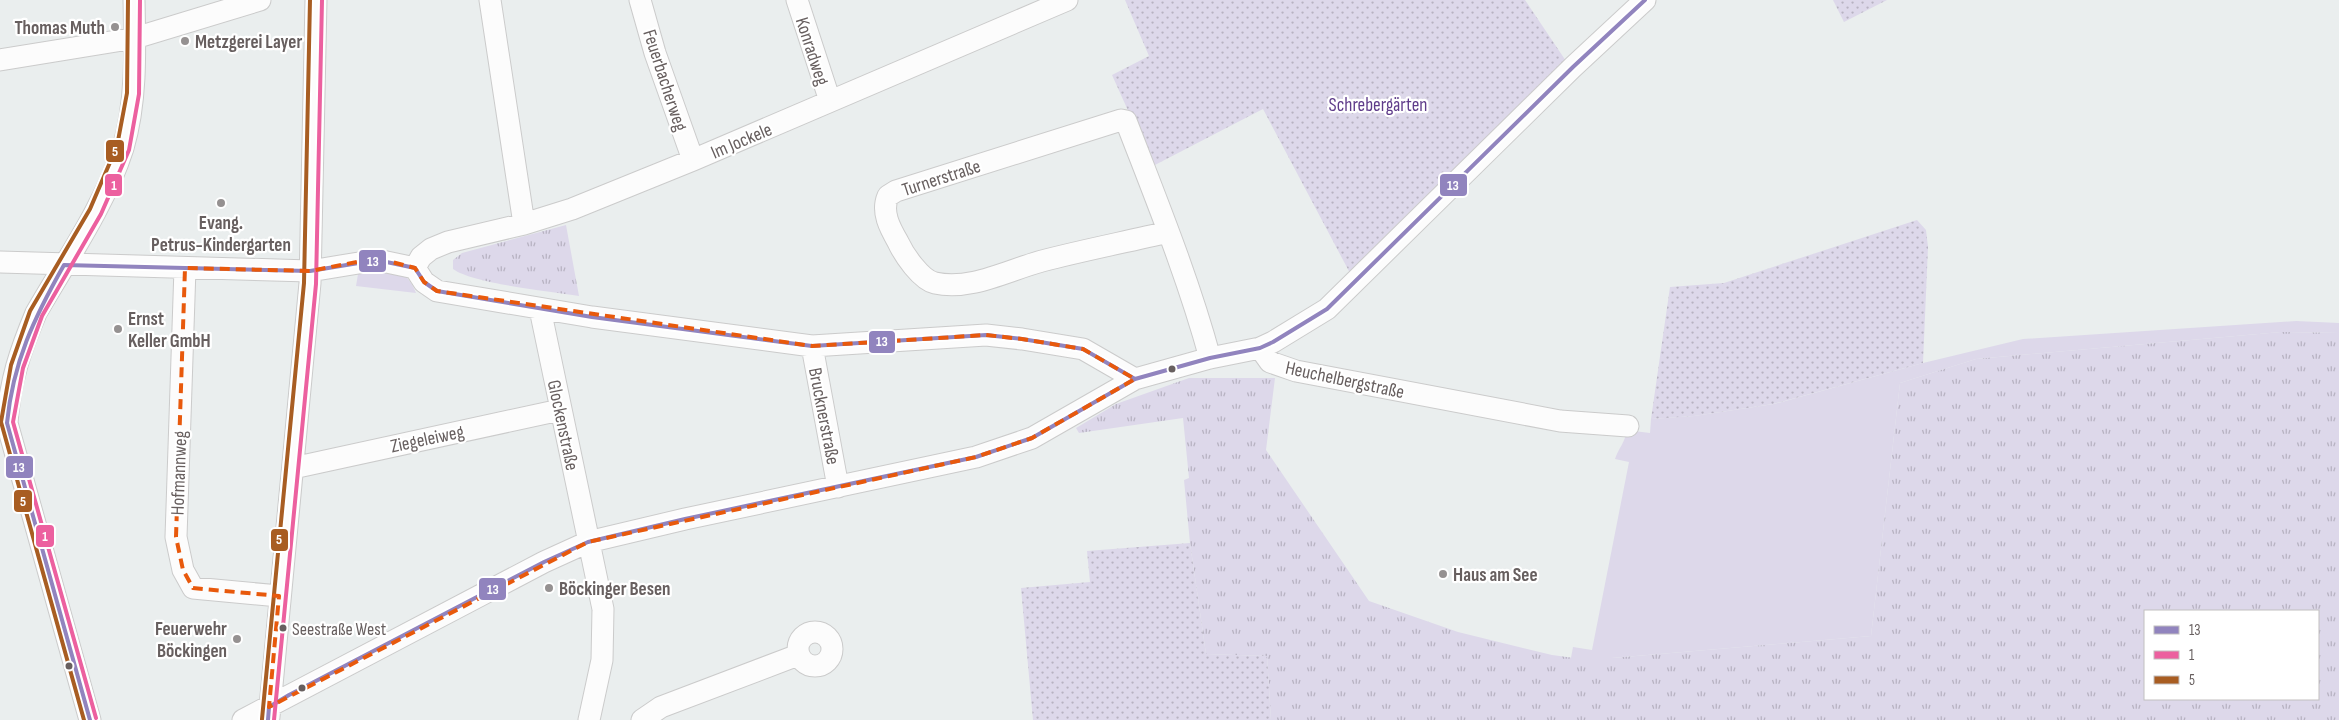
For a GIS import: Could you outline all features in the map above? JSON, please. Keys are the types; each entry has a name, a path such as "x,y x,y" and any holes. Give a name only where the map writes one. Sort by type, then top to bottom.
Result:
{"street":[{"path":"90,720 7,423 10,387 19,355 36,313 99,203 123,147 133,84 134,0"},
{"path":"0,60 135,38 260,0"},
{"path":"269,713 310,271 316,0"},
{"path":"490,0 524,224"},
{"name":"Feuerbacherweg","path":"640,0 655,53 693,160"},
{"name":"Konradweg","path":"797,0 830,101"},
{"name":"Im Jockele","path":"414,268 421,257 431,249 448,242 524,224 572,208 693,160 830,101 1044,4 1067,0"},
{"path":"243,720 269,713 544,562 588,542 976,458 1032,438 1135,380 1210,358 1260,348 1296,330 1327,309 1572,67 1645,0"},
{"name":"Turnerstraße","path":"1168,232 1042,261 972,283 947,285 933,283 915,269 900,247 889,225 885,208 888,196 896,191 1121,120 1126,121 1194,300 1210,358"},
{"path":"0,262 310,271 377,260 414,268 424,282 437,291 540,309 812,346 986,335 1083,349 1135,380"},
{"name":"Hofmannweg","path":"186,268 176,537 183,570 193,588 280,596"},
{"name":"Glockenstraße","path":"540,309 603,609 602,660 589,720"},
{"name":"Brucknerstraße","path":"812,346 838,487"},
{"name":"Heuchelbergstraße","path":"1260,348 1270,362 1296,371 1560,421 1628,426"},
{"name":"Ziegeleiweg","path":"293,468 560,410"},
{"path":"642,720 661,707 798,655"}],"highlighted area":[{"path":"362,261 388,261 415,268 424,282 437,291 812,346 986,335 1022,339 1083,349 1135,379 1032,438 976,457 588,542 269,707 279,596 193,588 183,570 176,537 185,268 310,271"}],"green space":[{"name":"Schrebergärten","path":"1125,0 1525,0 1568,64 1351,275 1263,109 1153,166 1112,75 1149,56"},
{"path":"1833,0 1887,0 1844,22"},
{"path":"1917,220 1926,230 1928,247 1923,363 1773,404 1694,416 1651,419 1670,287 1724,283"},
{"path":"566,225 579,296 494,283 477,279 453,269 453,260 462,253"},
{"path":"359,268 386,268 400,272 411,283 416,293 356,286"},
{"path":"2296,321 2339,323 2339,333 2281,332 1976,359 1900,383 1871,636 1612,658 1610,664 1612,668 1681,659 1736,664 1762,659 1787,647 1880,638 1905,389 1967,364 2000,359 2002,390 1964,399 1949,419 1955,431 1977,426 1998,416 2039,409 2077,416 2100,423 2110,435 2128,424 2152,424 2215,412 2245,415 2339,387 2339,474 2269,531 2226,577 2196,600 2176,610 2144,610 2144,619 2120,620 2106,639 2117,671 2095,699 2092,720 2023,720 2017,706 1968,682 1939,673 1876,682 1876,674 1763,682 1651,685 1614,690 1602,689 1591,684 1570,663 1573,647 1592,650 1629,462 1615,459 1625,437 1626,430 1650,433 1651,419 1694,416 1774,404 1923,363 2023,339"},
{"path":"2281,332 2339,333 2339,720 1271,720 1267,656 1206,654 1190,543 1184,480 1189,478 1183,418 1079,433 1076,428 1116,404 1189,378 1275,378 1266,450 1369,601 1458,632 1552,655 1589,660 1871,636 1900,383 1976,359"},
{"path":"1190,543 1206,654 1267,656 1271,720 1033,720 1021,588 1090,582 1087,551"}],"transit line":[{"name":"5","path":"84,720 1,422 11,365 30,311 90,209 117,146 127,93 128,0"},
{"name":"1","path":"96,718 13,422 23,368 42,316 101,214 129,150 139,94 140,0"},
{"name":"5","path":"262,719 304,283 310,0"},
{"name":"1","path":"274,720 316,284 322,0"},
{"name":"13","path":"268,720 269,707 289,695 544,562 588,542 685,519 976,457 1032,438 1135,379 1210,358 1260,348 1273,342 1327,309 1573,67 1645,0"},
{"name":"13","path":"90,720 7,423 14,380 20,360 34,322 64,265 310,271 377,260 415,268 424,282 437,291 592,317 812,346 986,335 1022,339 1083,349 1135,379"}],"place":[{"name":"Thomas Muth","path":"115,27"},
{"name":"Metzgerei Layer","path":"185,41"},
{"name":"Evang. Petrus-Kindergarten","path":"221,203"},
{"name":"Ernst Keller GmbH","path":"118,329"},
{"name":"Haus am See","path":"1443,574"},
{"name":"Böckinger Besen","path":"549,588"},
{"name":"Seestraße West","path":"283,628"},
{"name":"Feuerwehr Böckingen","path":"237,639"}]}
